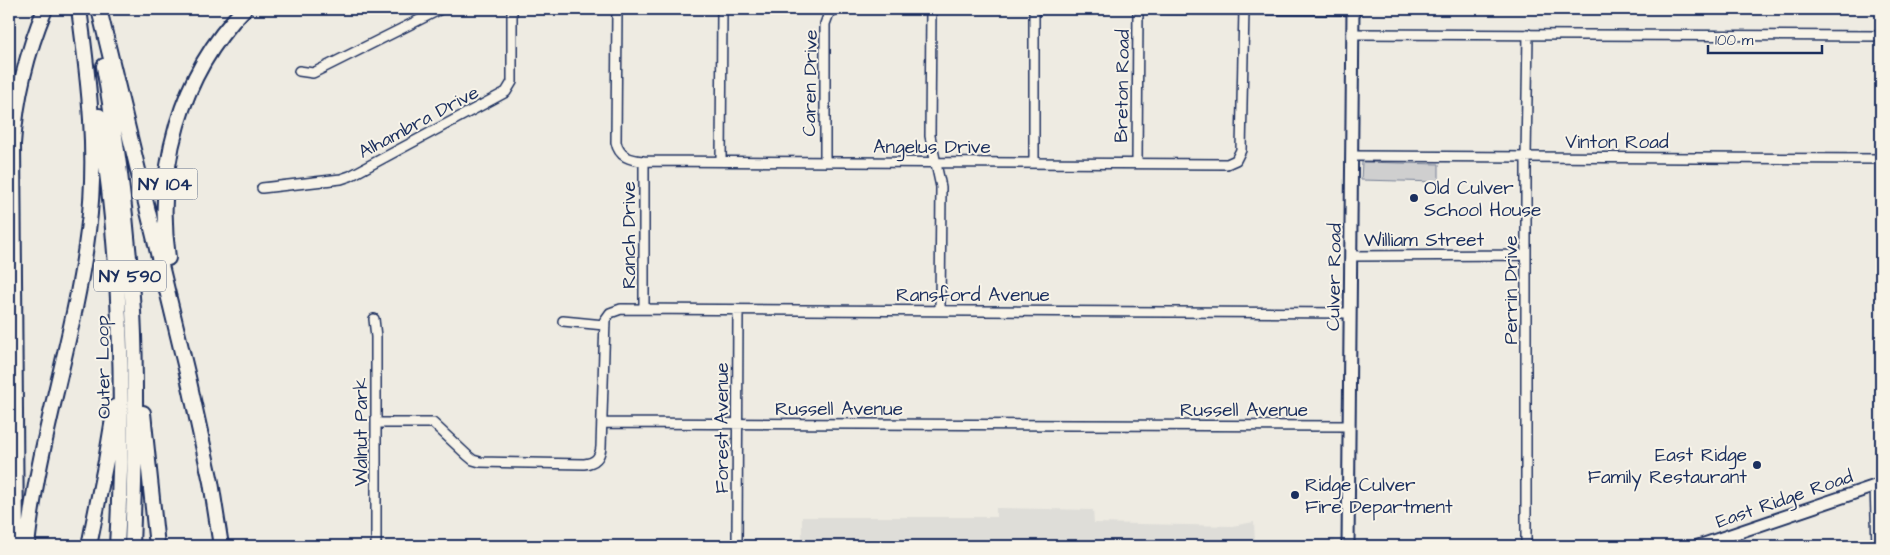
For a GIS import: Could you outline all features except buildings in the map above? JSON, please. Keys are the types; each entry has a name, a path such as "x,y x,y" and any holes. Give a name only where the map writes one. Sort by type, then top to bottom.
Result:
{"highway":[{"path":"16,546 13,144 23,74 30,47 45,9"},
{"name":"Outer Loop","path":"79,9 95,88 110,192 117,276 121,346 122,431 117,546"},
{"path":"27,546 38,472 83,265 90,212 93,162 91,113 79,9"},
{"name":"Outer Loop","path":"97,9 118,152 128,244 132,309 135,434 132,546"},
{"path":"97,9 188,377"},
{"name":"NY 104","path":"221,546 211,482 188,377 165,234 164,192 177,123 193,83 214,46 244,9"},
{"path":"132,309 157,546"},
{"path":"89,546 112,430 121,346"}],"main road":[{"name":"Culver Road","path":"1348,546 1353,9"},
{"name":"East Ridge Road","path":"1702,546 1878,485"}],"street":[{"path":"298,71 313,73 441,9"},
{"name":"Alhambra Drive","path":"262,188 341,179 350,176 506,92 512,82 512,9"},
{"name":"Angelus Drive","path":"617,9 616,142 617,148 624,156 629,158 644,161 1227,164 1236,160 1239,156 1242,139 1244,9"},
{"path":"721,161 722,9"},
{"name":"Caren Drive","path":"825,162 825,24 829,13 836,9"},
{"path":"931,9 930,136 940,187 940,310"},
{"path":"1034,9 1034,163"},
{"name":"Breton Road","path":"1137,163 1138,9"},
{"path":"1159,9 1353,9"},
{"path":"1352,34 1881,36"},
{"name":"Perrin Drive","path":"1526,546 1526,156 1528,34"},
{"name":"Vinton Road","path":"1352,156 1881,159"},
{"name":"Ranch Drive","path":"644,161 644,309"},
{"name":"William Street","path":"1351,256 1526,255"},
{"name":"Ransford Avenue","path":"604,325 607,316 615,310 644,309 1350,312"},
{"name":"Forest Avenue","path":"737,546 738,310"},
{"name":"Walnut Park","path":"374,319 376,336 376,546"},
{"path":"376,423 433,423 473,460 480,462 584,464 592,462 599,457 601,448 604,325 563,321"},
{"name":"Russell Avenue","path":"602,423 1350,426"},
{"path":"1877,546 1878,485"}],"shaded area":[{"path":"1362,162 1439,164 1439,182 1361,180"},
{"path":"996,508 1093,510 1094,523 1232,526 1254,522 1255,544 1335,539 1333,546 802,546 802,517 996,517"}],"place":[{"name":"Old Culver School House","path":"1414,198"},
{"name":"East Ridge Family Restaurant","path":"1757,465"},
{"name":"Ridge Culver Fire Department","path":"1295,495"}]}
